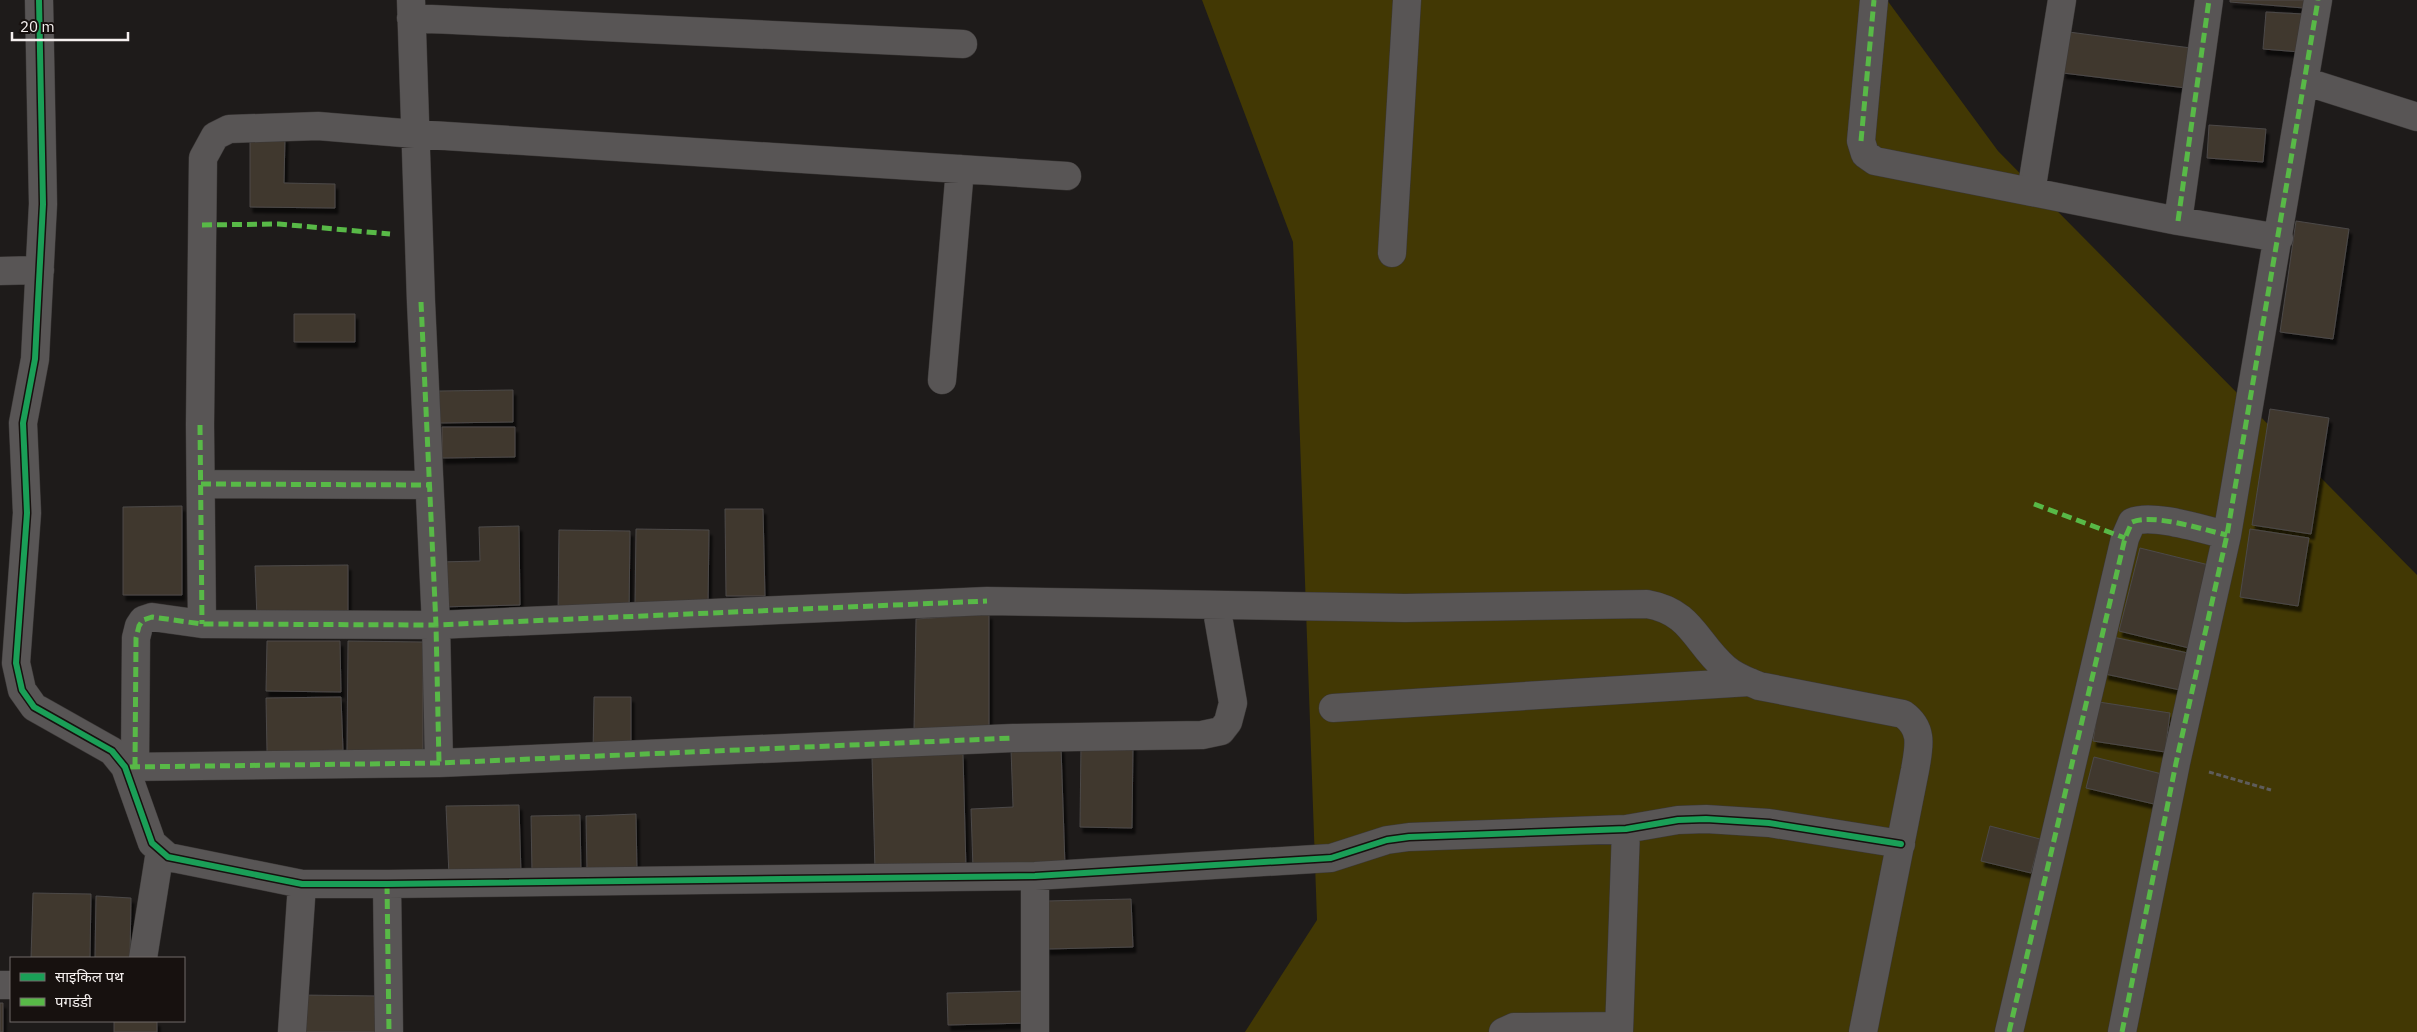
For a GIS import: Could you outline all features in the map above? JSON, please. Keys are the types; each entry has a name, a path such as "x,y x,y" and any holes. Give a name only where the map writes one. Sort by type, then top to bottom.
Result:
{"street":[{"path":"39,0 43,204 35,359 11,424 27,513 16,663 22,690 34,707 112,750 130,767 439,763 1012,738 1202,735 1221,731 1228,722 1233,703 1216,605"},
{"path":"1392,253 1407,0"},
{"path":"1874,0 1861,141 1865,154 1875,161 2178,221 2279,238"},
{"path":"2031,192 2062,0"},
{"path":"2178,221 2209,0"},
{"path":"2122,1032 2176,763 2227,535 2318,0"},
{"path":"439,763 436,624 428,486 411,9 962,44"},
{"path":"2304,80 2417,117"},
{"path":"202,624 203,158 215,136 229,129 318,126 1067,176"},
{"path":"942,380 960,169"},
{"path":"0,271 40,270"},
{"path":"201,484 428,486"},
{"path":"2009,1032 2123,548 2132,522 2137,520 2157,520 2227,535"},
{"path":"1864,1032 1901,844 1919,744 1917,728 1903,714 1759,686 1750,682 1725,668 1689,625 1676,613 1664,607 1647,604 1405,608 986,601 436,624 202,624 152,617 143,620 139,626 136,638 130,767 152,843 168,857 177,860 302,884 1034,876 1331,858 1387,840 1409,837 1626,829 1678,820 1733,820 1769,823 1901,844"},
{"path":"1333,708 1750,682"},
{"path":"1503,1032 1514,1027 1619,1029 1626,829"},
{"path":"144,957 160,851"},
{"path":"1034,876 1035,1032"},
{"path":"292,1032 302,884"},
{"path":"387,884 389,1032"}],"path":[{"path":"2176,763 2271,790"}],"shaded area":[{"path":"1202,0 1887,0 1998,151 2417,575 2417,1032 1245,1032 1317,920 1293,242"}],"building":[{"path":"2230,0 2304,0 2304,8 2230,2"},
{"path":"2266,12 2303,14 2300,52 2263,49"},
{"path":"2069,32 2191,48 2186,88 2063,73"},
{"path":"2209,125 2266,129 2263,162 2207,158"},
{"path":"250,137 285,137 284,183 335,184 335,208 250,207"},
{"path":"2296,221 2349,229 2333,339 2280,332"},
{"path":"294,314 355,314 355,342 294,342"},
{"path":"513,390 513,422 440,423 439,391"},
{"path":"2270,409 2329,418 2311,534 2252,525"},
{"path":"442,427 515,427 515,457 442,458"},
{"path":"182,506 182,595 123,595 123,507"},
{"path":"725,509 763,509 765,596 726,596"},
{"path":"519,526 520,605 440,607 439,562 480,561 479,527"},
{"path":"636,529 709,530 708,606 635,605"},
{"path":"2250,529 2309,538 2298,606 2240,597"},
{"path":"559,530 630,531 629,615 558,614"},
{"path":"2140,548 2209,565 2189,648 2119,631"},
{"path":"348,565 348,617 257,619 255,566"},
{"path":"989,614 989,730 914,729 916,619"},
{"path":"2113,637 2188,653 2180,690 2105,674"},
{"path":"267,641 340,641 341,692 266,691"},
{"path":"348,641 423,642 423,752 347,751"},
{"path":"341,697 343,750 267,752 266,698"},
{"path":"594,697 631,697 631,753 593,753"},
{"path":"2099,702 2170,713 2165,752 2093,741"},
{"path":"1081,743 1133,744 1132,828 1080,827"},
{"path":"1061,747 1065,866 973,869 971,809 1013,807 1011,749"},
{"path":"963,754 966,869 875,871 872,757"},
{"path":"2094,757 2166,775 2158,805 2086,788"},
{"path":"519,805 521,874 449,876 446,806"},
{"path":"636,814 637,873 587,873 586,816"},
{"path":"580,815 581,872 532,873 531,816"},
{"path":"1990,826 2040,839 2031,873 1981,861"},
{"path":"33,893 91,894 90,957 31,957"},
{"path":"96,896 131,898 130,957 95,957"},
{"path":"1131,899 1133,947 1047,949 1046,901"},
{"path":"1027,991 1028,1023 948,1025 947,993"},
{"path":"300,995 380,996 380,1032 299,1032"},
{"path":"0,1003 3,1003 3,1032 0,1032"},
{"path":"114,1022 157,1022 157,1032 114,1032"}],"marked path":[{"path":"1861,141 1874,0"},
{"path":"2178,221 2209,0"},
{"path":"2122,1032 2176,763 2227,535 2318,0"},
{"path":"202,225 279,224 390,234"},
{"path":"421,302 436,625 439,763"},
{"path":"200,425 202,624"},
{"path":"201,484 428,485"},
{"path":"2034,504 2125,538"},
{"path":"2009,1032 2125,538 2132,522 2141,520 2165,521 2227,535"},
{"path":"135,767 136,638 139,626 143,620 152,617 202,624 436,625 987,601"},
{"path":"130,767 439,763 1013,738"},
{"path":"387,884 389,1032"}],"cycle path":[{"path":"39,0 43,204 35,359 23,423 27,513 16,663 22,690 34,707 112,751 125,767 152,843 168,857 302,884 387,884 1035,876 1331,858 1387,840 1409,837 1626,829 1678,820 1706,819 1769,823 1901,844"}]}
